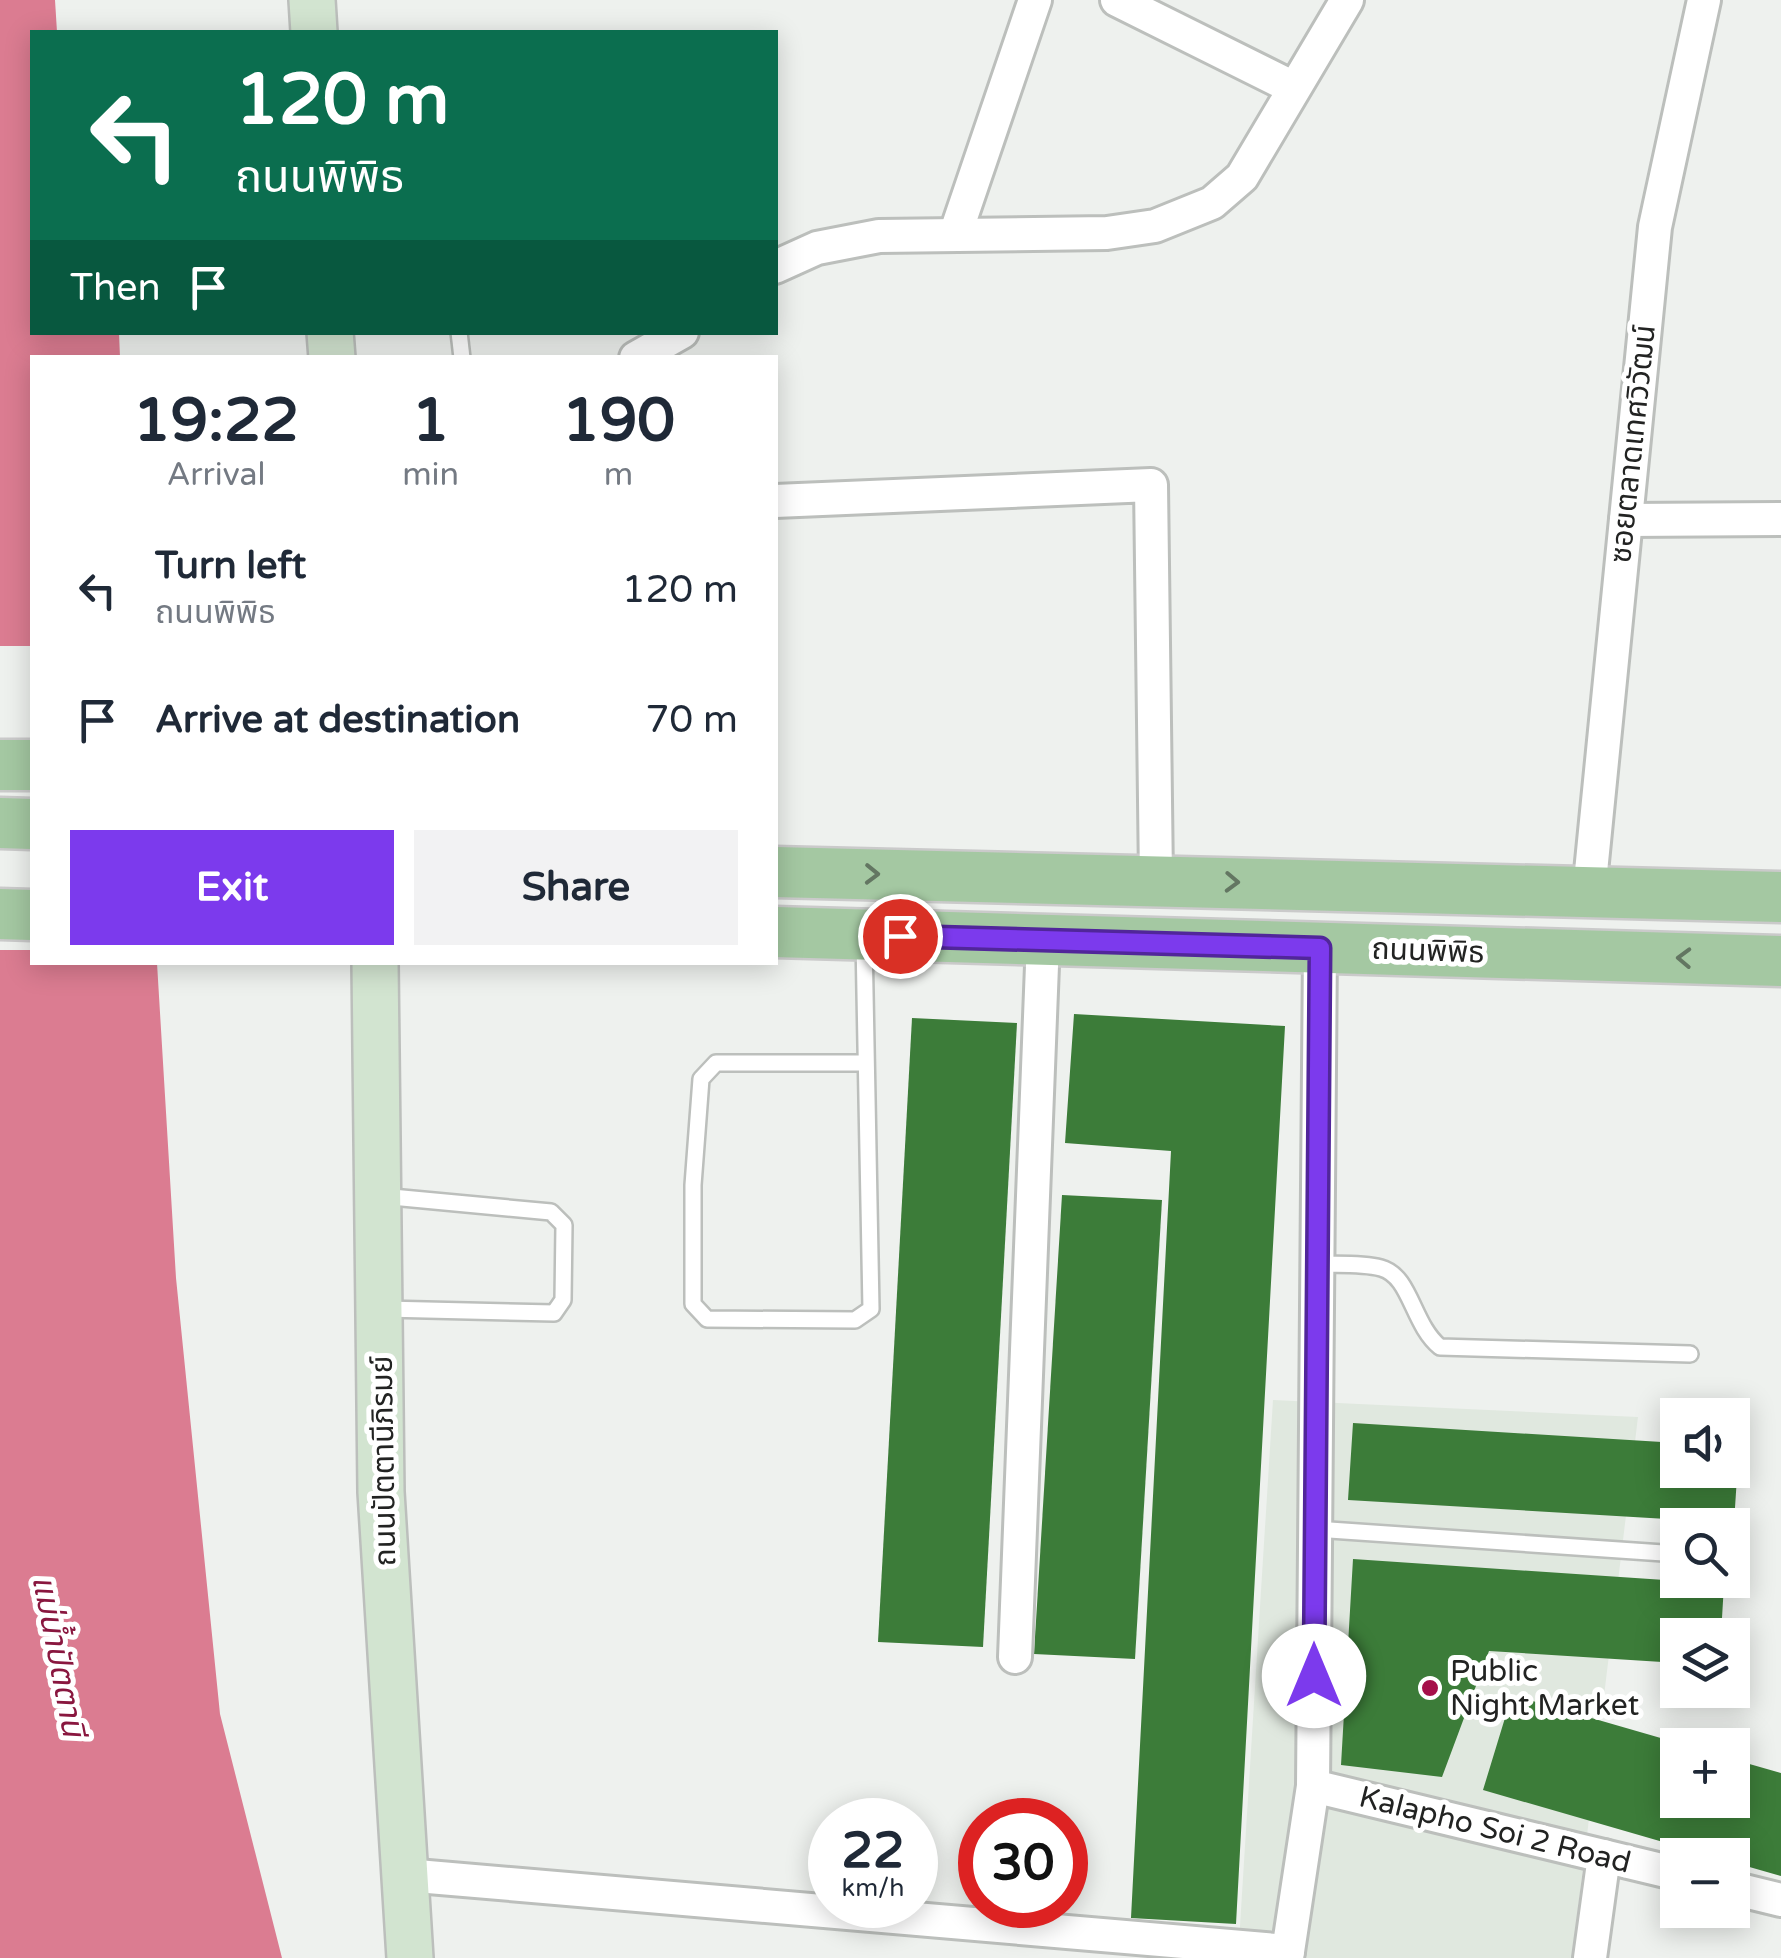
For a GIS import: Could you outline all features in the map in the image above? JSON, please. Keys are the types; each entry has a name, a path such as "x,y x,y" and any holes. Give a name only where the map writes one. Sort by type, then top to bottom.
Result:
{"main road":[{"path":"0,765 30,765"},
{"path":"0,823 30,824"},
{"path":"778,872 1781,896"},
{"path":"0,914 30,915"},
{"name":"ถนนพิพิธ","path":"778,932 1781,961"}],"street":[{"path":"312,0 314,30"},
{"path":"954,235 1035,0"},
{"path":"1117,0 1294,88"},
{"path":"778,266 817,248 879,236 1107,233 1155,226 1212,203 1242,177 1347,0"},
{"name":"ซอยตลาดเทศวิวัฒน์","path":"1589,892 1655,227 1704,0"},
{"path":"641,355 677,335"},
{"path":"778,501 1151,485 1156,879"},
{"path":"1626,520 1781,519"},
{"path":"1015,1657 1043,940"},
{"path":"405,1875 1287,1955 1312,1786 1320,948"},
{"name":"ถนนปัตตานีภิรมย์","path":"375,965 382,1492 410,1958"},
{"name":"Kalapho Soi 2 Road","path":"1312,1786 1660,1870"},
{"path":"1590,1958 1604,1856"},
{"path":"1750,1892 1781,1900"}],"lane":[{"path":"864,935 871,1309 855,1320 707,1319 693,1304 696,1146 701,1079 706,1069 716,1063 866,1064"},
{"path":"381,1196 552,1212 564,1225 563,1300 554,1313 381,1309"},
{"path":"1317,1264 1380,1268 1396,1275 1406,1288 1424,1334 1440,1347 1690,1354"},
{"path":"1315,1530 1660,1553"}],"shaded area":[{"name":"Public Night Market","path":"1273,1400 1638,1417 1572,1958 1238,1958"}],"water":[{"name":"แม่น้ำปัตตานี","path":"0,0 55,0 57,30 30,30 30,335 119,335 120,355 30,355 30,965 157,965 176,1278 220,1714 282,1958 0,1958"}],"pier":[{"path":"0,646 30,646 30,950 0,950"}],"building":[{"path":"1074,1014 1285,1026 1236,1924 1131,1918 1171,1151 1065,1143"},
{"path":"912,1018 1017,1023 983,1647 878,1642"},
{"path":"1062,1195 1162,1200 1135,1659 1034,1654"},
{"path":"1353,1423 1660,1442 1660,1488 1736,1488 1735,1508 1660,1508 1660,1519 1348,1500"},
{"path":"1353,1559 1660,1580 1660,1598 1723,1598 1722,1618 1660,1618 1660,1662 1489,1651 1442,1777 1341,1765"},
{"path":"1512,1695 1660,1738 1660,1818 1750,1818 1750,1764 1781,1773 1781,1876 1750,1867 1750,1838 1660,1838 1660,1841 1483,1790"}],"place":[{"name":"Public Night Market","path":"1430,1688"}],"route":[{"path":"900,936 1320,948 1314,1676"}]}
